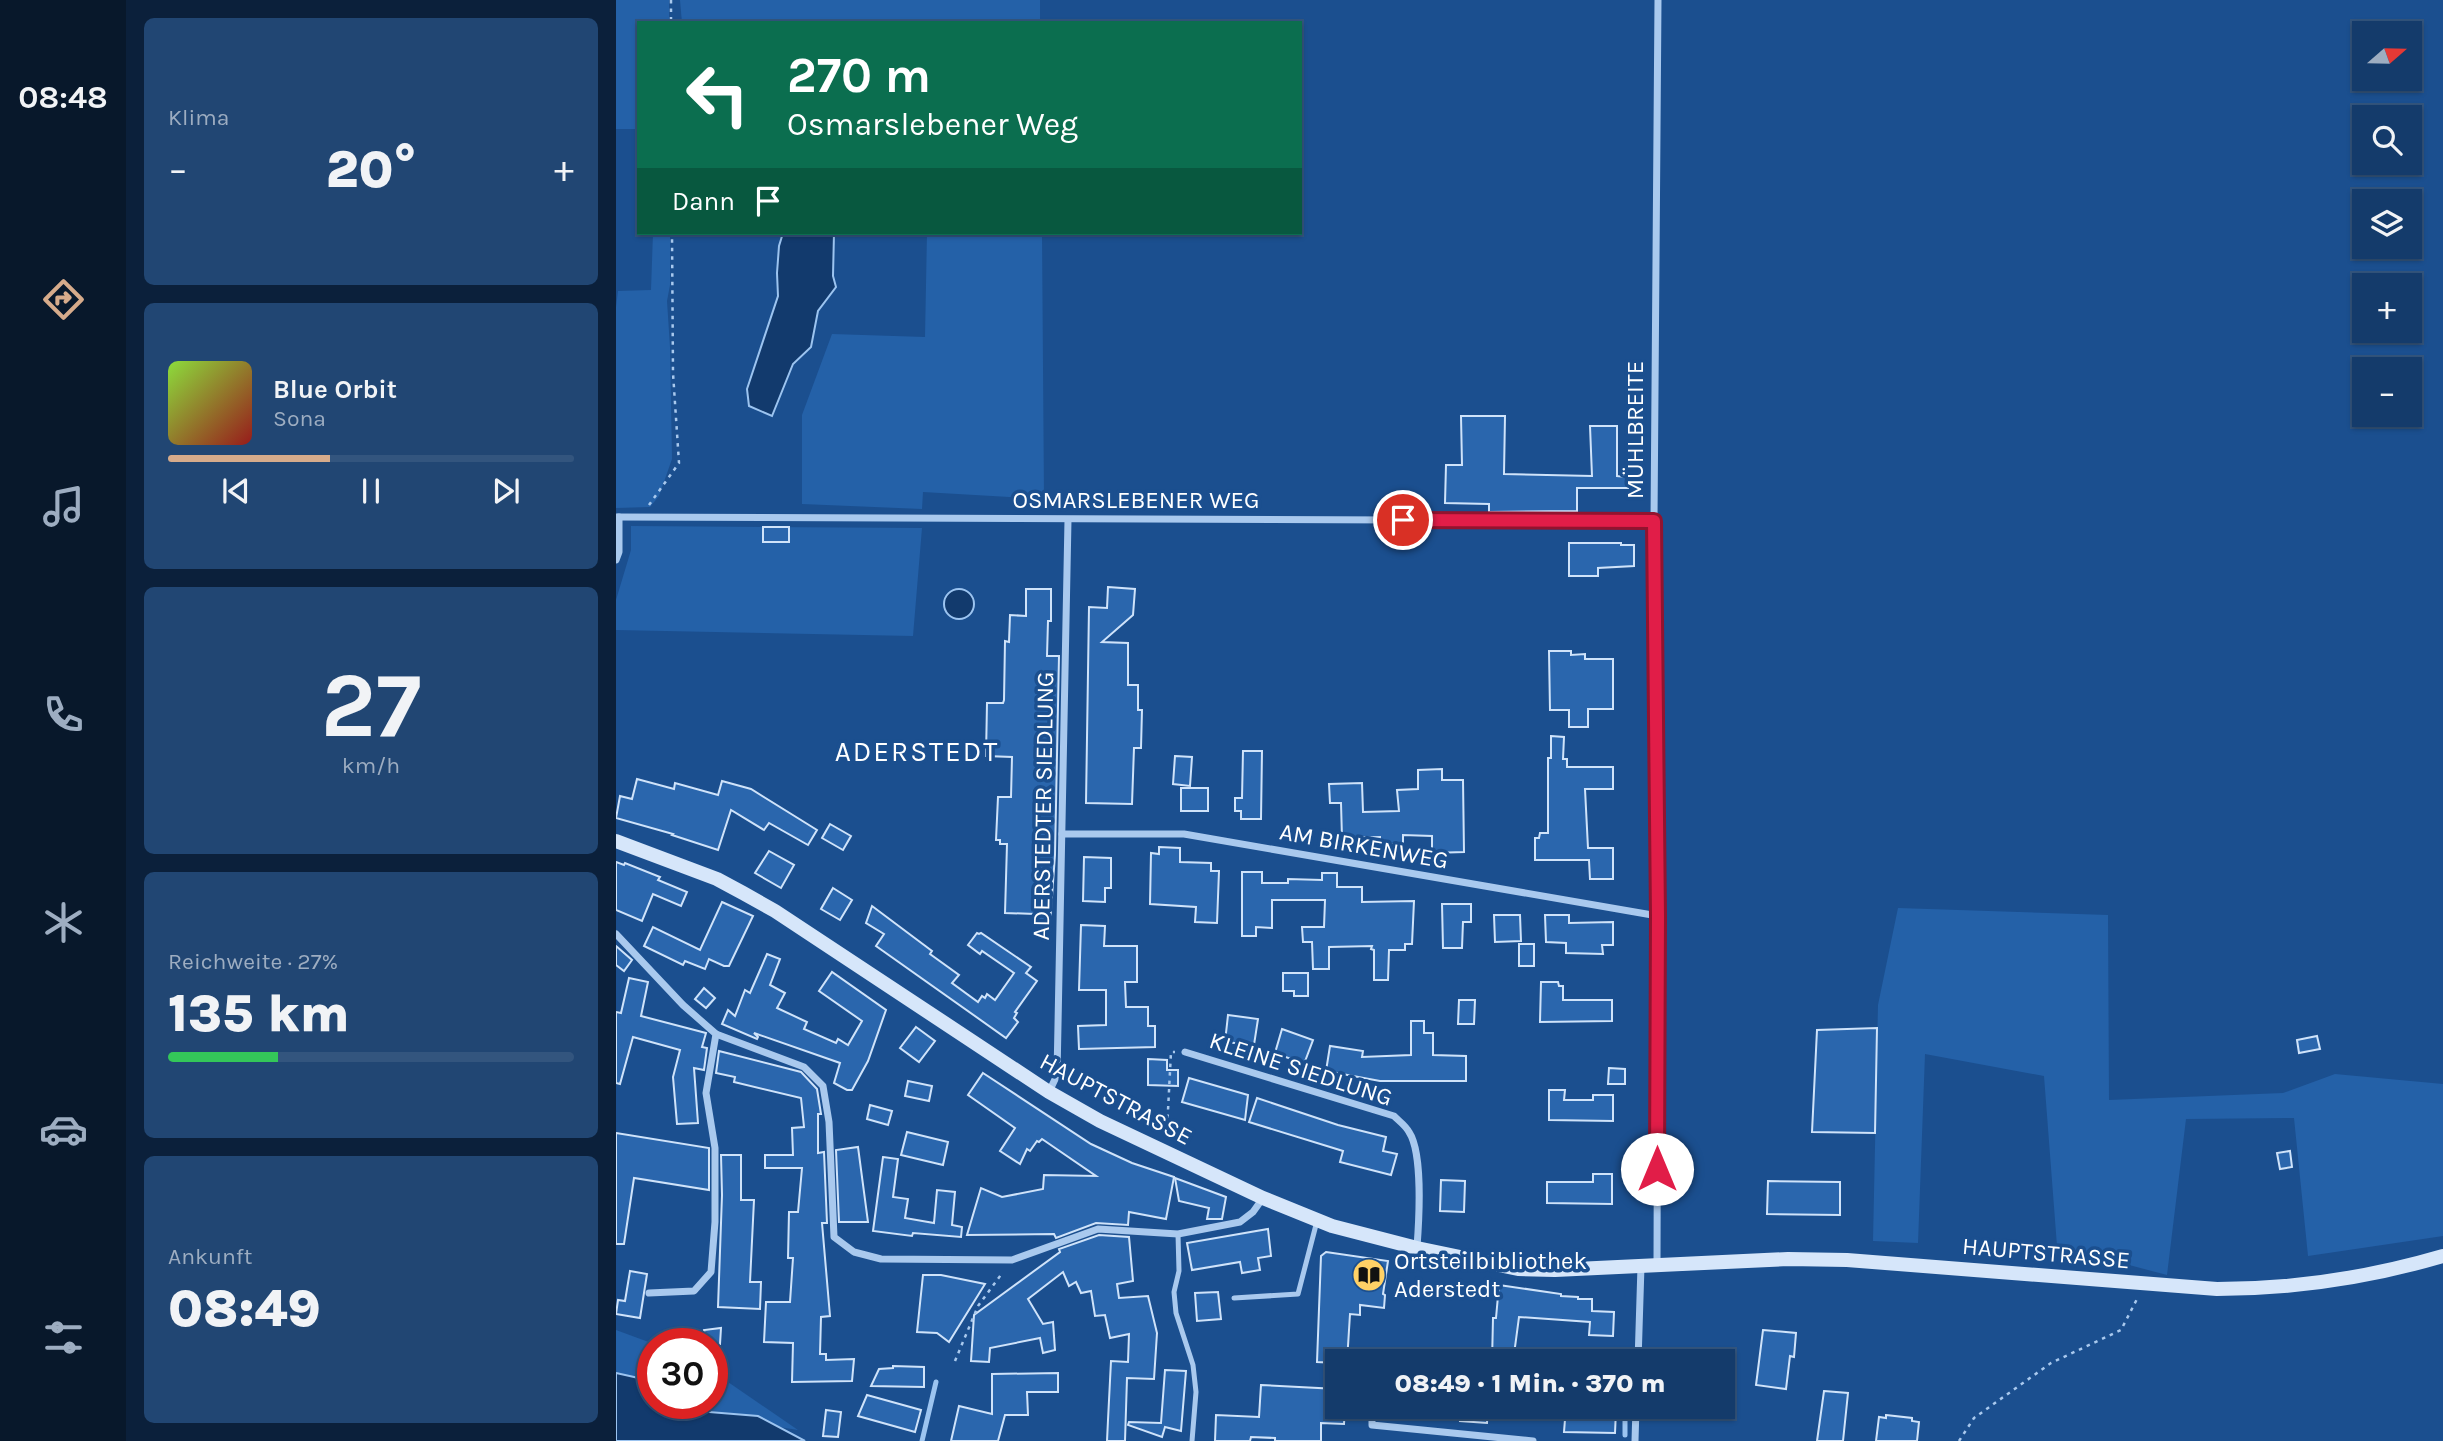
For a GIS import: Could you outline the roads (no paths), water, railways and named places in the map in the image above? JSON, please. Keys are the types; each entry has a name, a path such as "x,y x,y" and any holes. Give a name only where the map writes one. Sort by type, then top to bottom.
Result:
{"main road":[{"name":"HAUPTSTRASSE","path":"616,841 717,879 775,911 1049,1092 1100,1121 1317,1221 1417,1248 1518,1269 1847,1259 2177,1288 2227,1289 2276,1288 2335,1282 2443,1256"}],"street":[{"name":"MÜHLBREITE","path":"1657,1265 1658,916 1654,521 1658,0"},
{"name":"OSMARSLEBENER WEG","path":"616,560 619,552 617,517 1654,521"},
{"name":"ADERSTEDTER SIEDLUNG","path":"1049,1092 1057,1075 1068,520"},
{"name":"AM BIRKENWEG","path":"1062,834 1185,834 1658,916"},
{"path":"616,934 683,1005 716,1034 804,1067 823,1086 829,1122 834,1237 854,1252 881,1259 1012,1260 1098,1230 1178,1234 1240,1222 1253,1212 1263,1198"},
{"path":"649,1293 694,1291 711,1272 715,1222 715,1148 706,1093 716,1034"},
{"name":"KLEINE SIEDLUNG","path":"1185,1052 1394,1116 1410,1133 1416,1156 1419,1218 1417,1248"},
{"path":"1638,1349 1641,1266"},
{"path":"1372,1419 1372,1425 1533,1441"},
{"path":"1634,1441 1635,1419"}],"lane":[{"path":"1234,1298 1298,1294 1317,1221"},
{"path":"1178,1234 1179,1271 1174,1292 1176,1313 1193,1365 1196,1392 1192,1441"}],"waterway":[{"path":"922,1441 936,1382"},
{"path":"1625,1419 1625,1435"}],"place":[{"name":"Ortsteilbibliothek Aderstedt","path":"1369,1275"}],"district":[{"name":"ADERSTEDT","path":"917,751"}]}
